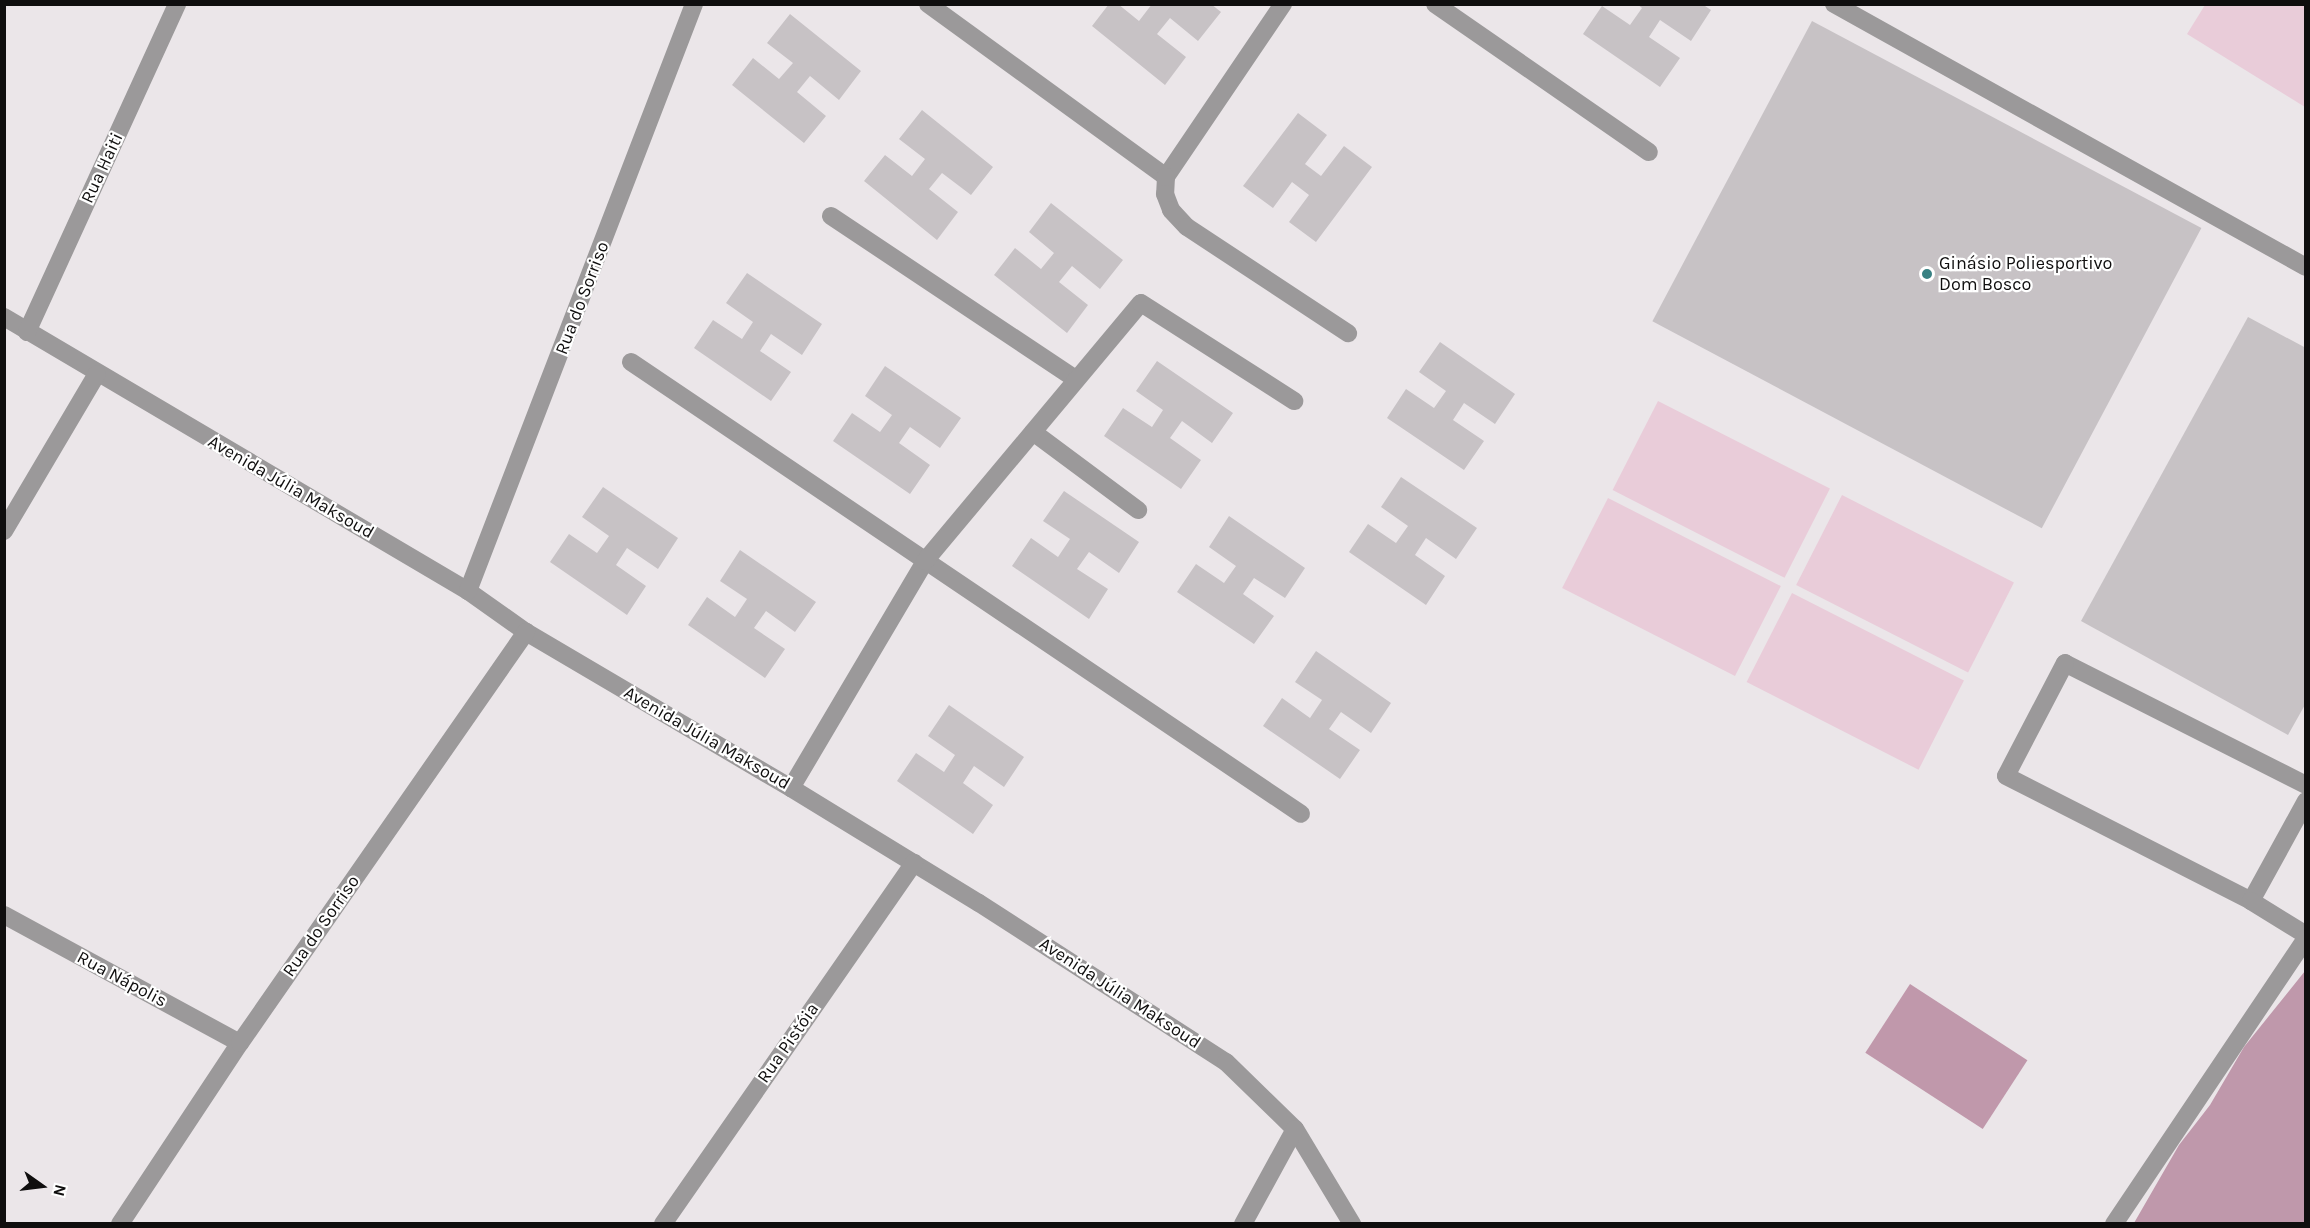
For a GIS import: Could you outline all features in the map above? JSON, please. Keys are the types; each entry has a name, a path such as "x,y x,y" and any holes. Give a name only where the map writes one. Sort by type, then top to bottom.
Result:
{"street":[{"name":"Rua Haiti","path":"27,332 177,4"},
{"name":"Rua do Sorriso","path":"468,591 694,4"},
{"path":"928,4 1166,177"},
{"path":"1283,4 1166,177 1165,194 1171,210 1187,227 1347,333"},
{"path":"1435,4 1649,152"},
{"path":"1834,4 2306,267"},
{"path":"831,216 1075,379"},
{"path":"791,788 925,561 1140,303 1294,401"},
{"name":"Avenida Júlia Maksoud","path":"4,317 468,591 526,632 914,863 1226,1062 1295,1129 1353,1224"},
{"path":"631,362 1301,814"},
{"path":"4,531 97,374"},
{"path":"1033,432 1138,510"},
{"name":"Rua do Sorriso","path":"120,1224 240,1042 526,632"},
{"path":"2114,1224 2306,936 2251,901 2006,776 2065,663 2306,786"},
{"path":"2251,901 2306,801"},
{"name":"Rua Pistóia","path":"663,1224 914,863"},
{"name":"Rua Nápolis","path":"4,915 240,1042"},
{"path":"1243,1224 1295,1129"}],"shaded area":[{"path":"2205,5 2305,5 2305,107 2187,34"},
{"path":"1658,401 1830,489 1785,578 1613,490"},
{"path":"1842,495 2014,583 1968,673 1796,585"},
{"path":"1608,498 1781,586 1735,676 1562,588"},
{"path":"1792,593 1964,681 1919,770 1747,682"},
{"path":"2305,971 2305,1223 2134,1223 2179,1145 2210,1105 2244,1047"},
{"path":"1910,984 2027,1060 1983,1129 1865,1053"}],"building":[{"path":"1109,4 1118,4 1139,21 1152,4 1211,4 1221,12 1198,41 1170,18 1157,34 1186,57 1165,85 1092,26"},
{"path":"1637,4 1702,4 1711,10 1691,41 1660,20 1649,37 1680,58 1660,87 1583,34 1602,6 1630,25 1642,8"},
{"path":"790,14 861,71 839,100 810,76 797,92 826,116 804,143 732,85 753,58 779,79 793,63 767,43"},
{"name":"Ginásio Poliesportivo Dom Bosco","path":"1812,21 2201,228 2042,528 1652,321"},
{"path":"922,110 993,167 971,195 942,173 929,189 958,212 937,240 864,181 885,155 912,176 925,159 899,139"},
{"path":"1298,113 1327,135 1305,164 1321,176 1344,146 1372,167 1316,242 1289,222 1309,195 1292,182 1273,208 1243,186"},
{"path":"1051,203 1123,260 1100,289 1072,266 1059,282 1088,305 1067,333 994,275 1015,248 1041,269 1054,253 1029,232"},
{"path":"747,273 822,324 802,355 771,334 760,351 791,372 771,401 694,348 713,320 742,339 753,322 726,303"},
{"path":"2248,317 2306,348 2306,703 2288,735 2081,621"},
{"path":"1440,342 1515,394 1495,424 1464,403 1453,420 1484,441 1464,470 1387,418 1406,389 1434,408 1446,391 1419,372"},
{"path":"1157,361 1233,413 1212,443 1182,421 1170,438 1201,460 1181,489 1104,436 1123,408 1152,427 1163,410 1136,391"},
{"path":"885,366 961,418 940,448 910,427 899,443 930,465 910,494 833,441 852,413 880,432 892,415 865,396"},
{"path":"1401,477 1477,528 1456,559 1426,538 1415,555 1445,576 1426,605 1349,552 1368,524 1396,543 1408,526 1381,507"},
{"path":"603,487 678,538 658,569 627,548 616,565 646,586 627,615 550,562 569,534 597,553 609,536 582,517"},
{"path":"1064,491 1139,542 1119,573 1089,552 1077,569 1108,589 1089,619 1012,566 1031,538 1058,557 1070,539 1043,521"},
{"path":"1229,516 1305,568 1285,598 1254,578 1243,594 1274,616 1254,644 1177,592 1196,564 1224,583 1236,566 1209,547"},
{"path":"740,550 816,602 795,632 766,611 754,628 785,649 765,678 688,625 707,597 735,617 747,599 720,581"},
{"path":"1316,651 1391,703 1371,733 1341,712 1329,729 1360,750 1340,779 1263,726 1282,698 1310,718 1322,700 1295,682"},
{"path":"949,705 1024,757 1004,787 974,766 963,783 993,805 973,834 897,781 916,753 944,772 955,755 928,736"}],"place":[{"name":"Ginásio Poliesportivo Dom Bosco","path":"1927,274"}]}
